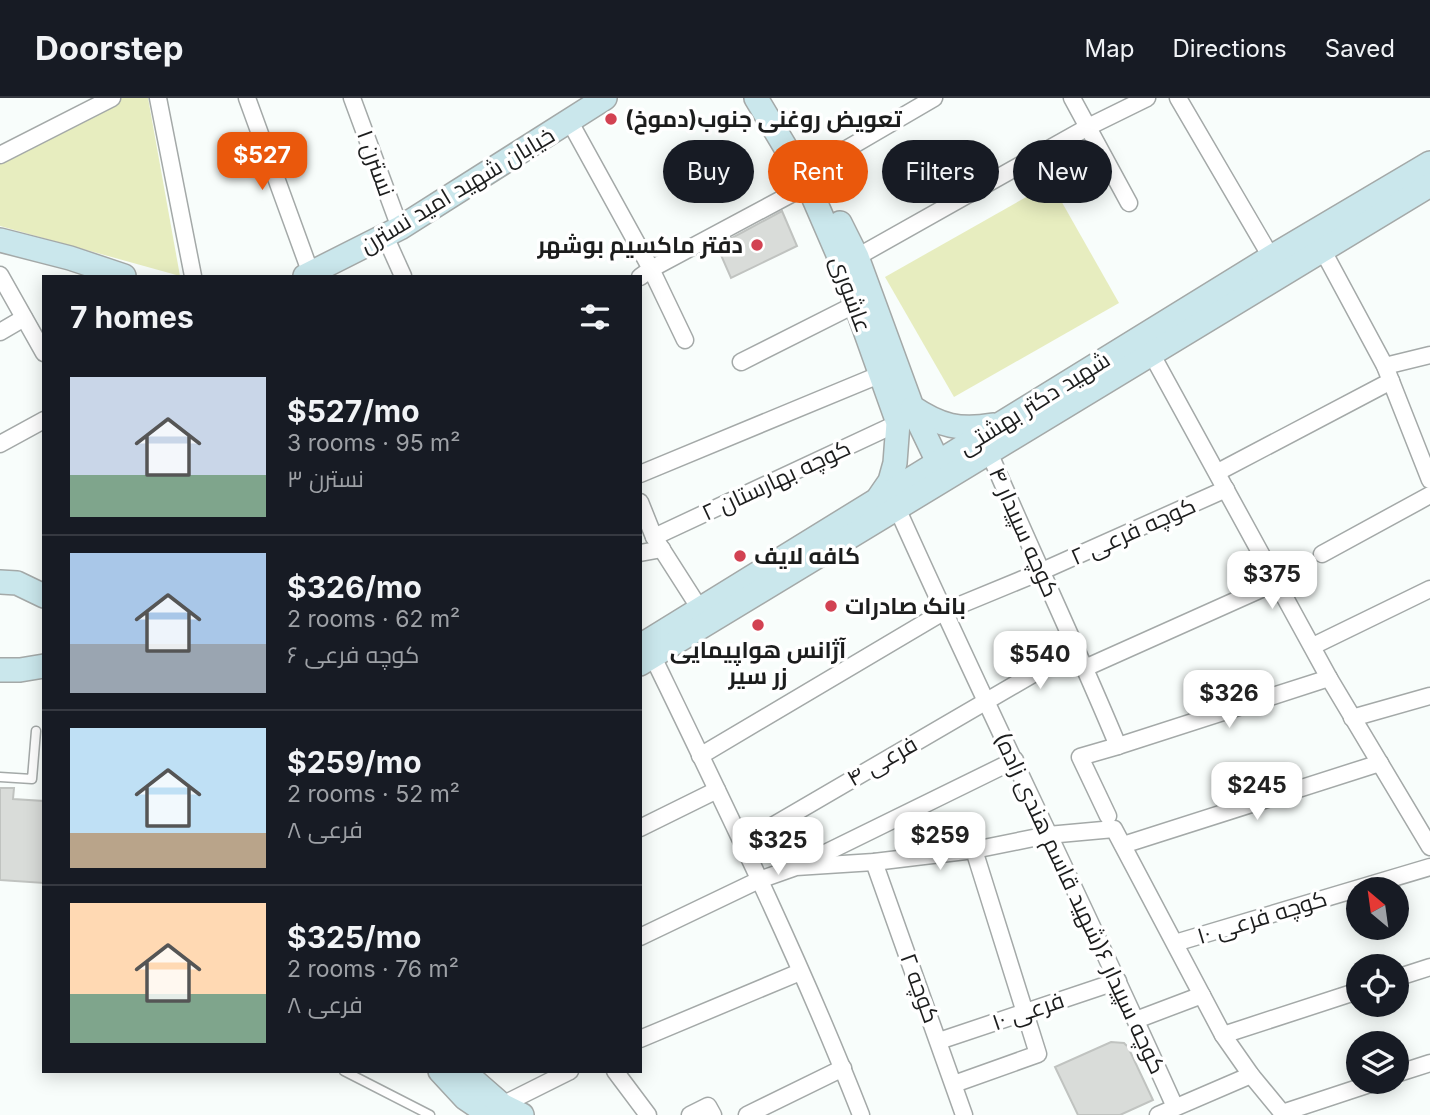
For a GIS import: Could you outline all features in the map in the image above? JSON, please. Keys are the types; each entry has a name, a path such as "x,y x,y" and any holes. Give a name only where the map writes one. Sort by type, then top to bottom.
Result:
{"main road":[{"name":"خیابان شهید امید نسترن","path":"308,275 392,232 605,98"},
{"name":"عاشوری","path":"755,98 785,140"},
{"name":"عاشوری","path":"772,98 793,140"},
{"name":"شهید دکتر بهشتی","path":"645,656 887,504 1000,424 1270,257 1430,163"},
{"name":"شهید دکتر بهشتی","path":"933,472 989,452 1430,185"},
{"name":"عاشوری","path":"820,203 879,375 901,406"},
{"name":"عاشوری","path":"826,203 857,257 901,406 895,463 887,504"},
{"path":"0,240 70,258 121,275"},
{"path":"901,406 949,426 974,429 1000,424"},
{"path":"901,406 933,472"},
{"name":"شهید دکتر بهشتی","path":"645,656 700,609 887,504"},
{"path":"0,582 18,583 42,595"},
{"path":"0,670 40,669"},
{"path":"442,1073 465,1098 504,1112"},
{"path":"465,1073 504,1112"}],"street":[{"path":"0,155 112,98"},
{"path":"158,98 193,275"},
{"path":"247,98 308,275"},
{"name":"نسترن ۱","path":"352,98 403,275"},
{"path":"868,140 934,98"},
{"path":"1072,98 1129,203"},
{"path":"857,257 1088,127 1147,98"},
{"path":"1178,98 1270,257"},
{"path":"570,122 646,273 685,340"},
{"path":"646,273 768,202"},
{"path":"1322,248 1388,374 1429,473"},
{"path":"0,275 42,350"},
{"path":"741,362 856,304"},
{"path":"0,332 24,318"},
{"path":"1151,353 1352,718 1426,830 1430,847"},
{"path":"1217,472 1310,423 1388,374 1430,355"},
{"path":"642,473 879,375"},
{"name":"کوچه بهارستان ۲","path":"642,552 901,406"},
{"path":"0,444 42,421"},
{"name":"کوچه سپیدار ۴","path":"989,452 1118,746"},
{"name":"کوچه فرعی ۲","path":"700,756 943,612 1226,489"},
{"path":"1322,554 1430,495"},
{"name":"کوچه سپیدار ۶(شهید قاسم هندی زاده)","path":"887,504 986,701 1175,1107"},
{"path":"642,507 658,543 700,609"},
{"path":"1086,668 1277,582"},
{"path":"1313,646 1430,589"},
{"name":"فرعی ۴","path":"743,843 1076,649"},
{"path":"645,656 718,790 862,1115"},
{"path":"1329,678 1080,757 1111,823 1223,1035 1251,1075 1283,1114 1346,1092"},
{"path":"1352,718 1430,696"},
{"path":"642,936 759,880 796,867 1014,760"},
{"path":"1123,845 1380,763"},
{"path":"642,827 718,790"},
{"path":"796,867 874,862 974,850 1111,823"},
{"path":"954,1084 1038,1054 974,850"},
{"name":"کوچه ۲","path":"874,862 964,1115"},
{"name":"کوچه فرعی ۱۰","path":"1175,943 1430,867"},
{"path":"1409,974 1430,967"},
{"path":"642,1038 800,972"},
{"name":"فرعی ۱۰","path":"939,1041 1118,981"},
{"path":"1136,1020 1202,995"},
{"path":"1223,1035 1346,995"},
{"path":"1409,1070 1430,1063"},
{"path":"747,1115 843,1068"},
{"path":"504,1112 567,1073"},
{"path":"616,1073 648,1115"},
{"path":"1158,1115 1251,1075"},
{"path":"690,1115 708,1106 713,1115"}],"lane":[{"path":"0,777 32,779 36,731"},
{"path":"348,1073 430,1115"}],"green space":[{"path":"121,98 148,98 180,275 0,226 0,160"},
{"path":"1016,203 1062,203 1119,303 954,397 885,277"}],"building":[{"name":"دفتر ماکسیم بوشهر","path":"782,211 797,246 731,278 717,246"},
{"path":"0,788 14,788 13,799 42,801 42,883 0,880"},
{"path":"1111,1042 1124,1043 1128,1047 1153,1100 1120,1115 1078,1115 1055,1067"}],"place":[{"name":"تعويض روغنی جنوب(دموخ)","path":"611,119"},
{"name":"دفتر ماکسیم بوشهر","path":"757,245"},
{"name":"کافه لایف","path":"740,556"},
{"name":"بانک صادرات","path":"831,606"},
{"name":"آژانس هواپیمایی زر سیر","path":"758,625"}]}
